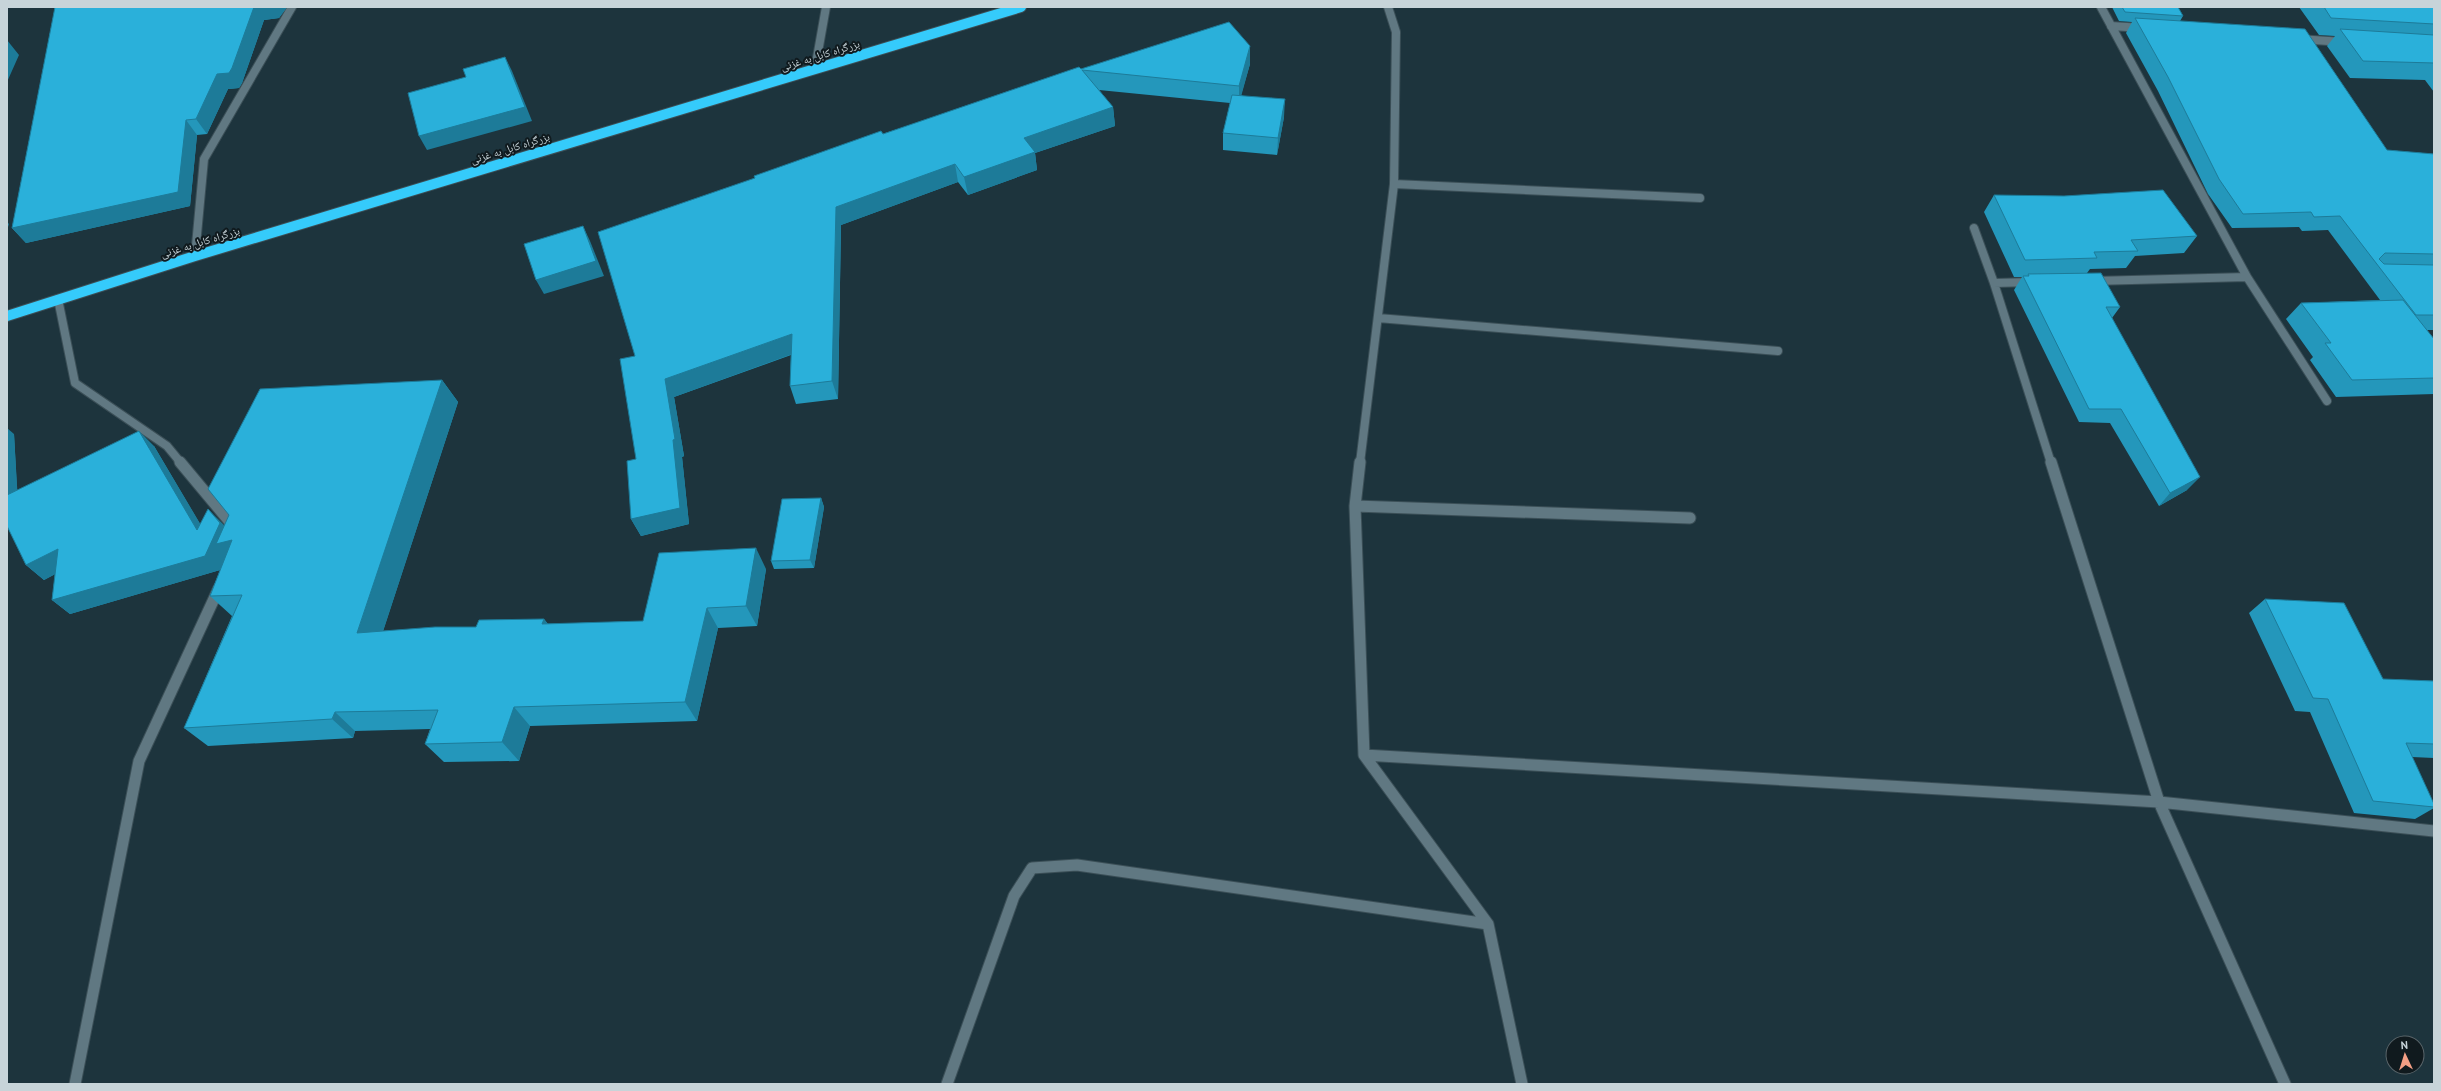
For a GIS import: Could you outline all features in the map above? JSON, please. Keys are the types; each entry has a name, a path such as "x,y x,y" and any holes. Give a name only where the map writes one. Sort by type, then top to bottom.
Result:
{"highway":[{"name":"بزرگراه کابل به غزنی","path":"7,316 195,256 1021,7"}],"street":[{"path":"195,256 204,160 292,7"},
{"path":"815,69 826,7"},
{"path":"1388,7 1396,32 1394,184 1355,506 1364,755 1488,924 1522,1084"},
{"path":"2100,7 2247,277 2327,401"},
{"path":"2111,26 2150,28"},
{"path":"2292,38 2355,43"},
{"path":"1394,184 1700,198"},
{"path":"1974,228 1994,283 2159,802 2285,1084"},
{"path":"2081,281 2247,277"},
{"path":"1994,283 2042,282"},
{"path":"58,299 75,383 167,446 242,537"},
{"path":"1378,318 1778,351"},
{"path":"1355,506 1690,518"},
{"path":"75,1084 139,761 222,580"},
{"path":"1364,755 2159,802 2434,831"},
{"path":"947,1084 1014,896 1032,868 1077,865 1488,924"}],"building":[{"path":"55,7 254,7 229,73 217,74 196,119 186,120 178,192 12,228"},
{"path":"2122,7 2178,7 2183,16 2125,12"},
{"path":"2324,7 2434,7 2434,24 2331,18"},
{"path":"2135,18 2305,29 2387,150 2434,154 2434,254 2385,253 2379,259 2384,264 2434,265 2434,315 2416,315 2340,216 2314,217 2311,212 2243,214 2219,179 2168,77"},
{"path":"1229,22 1250,46 1239,86 1082,70 1113,107 1024,138 1035,152 964,177 955,164 836,207 832,381 790,386 792,334 665,379 675,439 673,440 680,508 631,519 627,461 636,459 620,359 635,356 598,232 755,178 754,176 881,131 883,134 1079,67 1081,69"},
{"path":"2340,29 2434,35 2434,63 2363,61"},
{"path":"505,57 525,107 419,136 408,93 466,77 463,69"},
{"path":"1232,95 1285,99 1278,138 1223,133"},
{"path":"2163,190 2197,236 2131,240 2138,251 2094,252 2097,258 2025,260 1994,195 2064,196"},
{"path":"583,226 596,261 536,280 524,244"},
{"path":"2101,273 2120,307 2106,307 2200,477 2170,493 2121,409 2089,409 2023,276 2029,276 2028,274"},
{"path":"2403,300 2434,339 2434,378 2352,380 2325,343 2331,343 2301,303"},
{"path":"442,380 357,633 435,627 476,627 479,620 544,619 542,624 643,621 659,553 756,548 746,606 707,608 685,702 514,707 502,742 425,744 438,710 335,712 332,719 184,728 242,595 210,596 232,540 216,544 229,515 208,489 260,389"},
{"path":"139,431 197,530 208,509 220,523 205,556 52,600 58,549 26,565 7,526 7,495"},
{"path":"821,498 810,560 771,561 782,499"},
{"path":"2265,599 2344,603 2383,679 2434,681 2434,744 2406,743 2434,804 2434,807 2373,801 2328,699 2313,698"}]}
